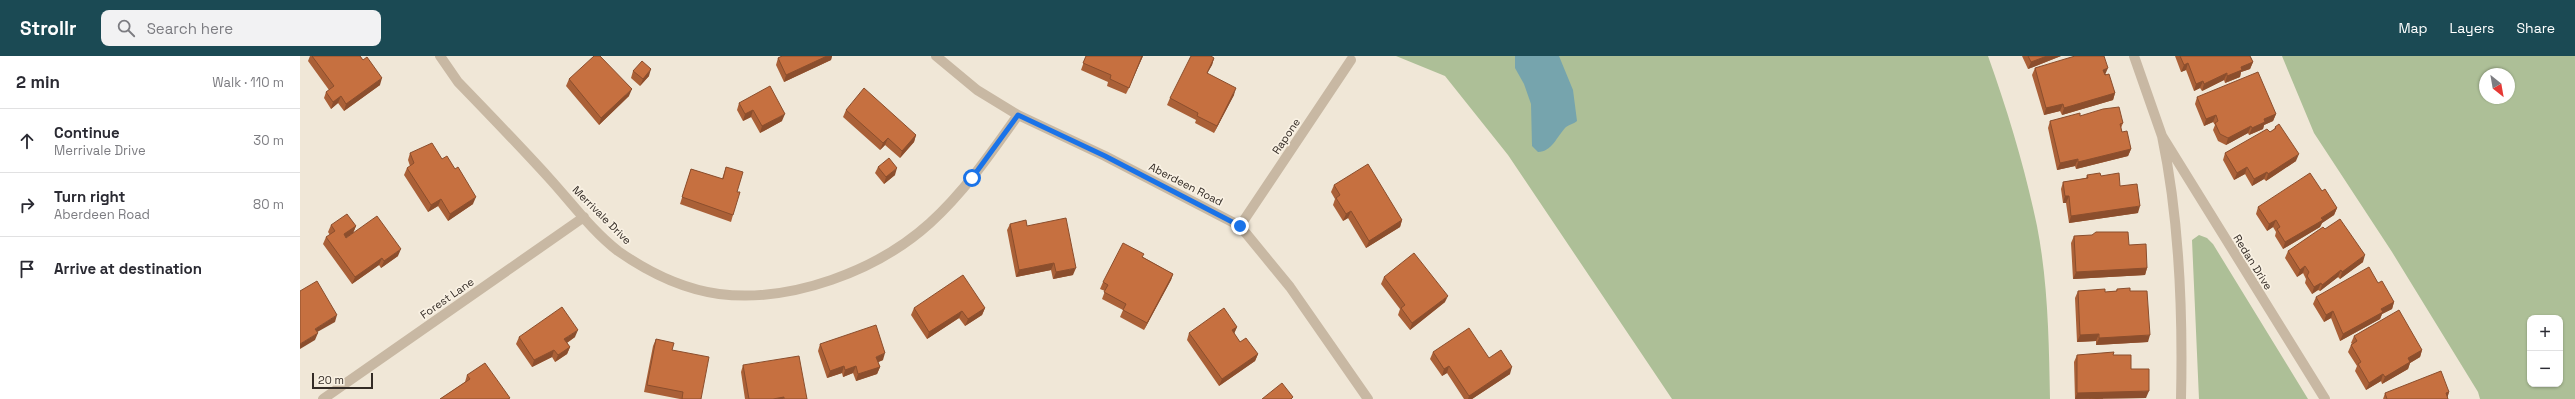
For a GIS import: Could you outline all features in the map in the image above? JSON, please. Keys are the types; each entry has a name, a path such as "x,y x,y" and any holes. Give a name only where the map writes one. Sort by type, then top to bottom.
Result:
{"street":[{"name":"Merrivale Drive","path":"440,56 458,82 584,217 617,250 662,277 690,288 719,294 751,295 782,292 822,282 856,269 891,252 929,224 962,190 1018,115"},
{"name":"Aberdeen Road","path":"936,56 977,90 1018,115 1105,156 1240,226 1290,286 1368,399"},
{"name":"Redan Drive","path":"2134,56 2162,136 2176,235 2180,291 2182,399"},
{"name":"Rapone","path":"1240,226 1351,60"},
{"name":"Redan Drive","path":"2162,136 2326,399"},
{"name":"Forest Lane","path":"323,399 584,217"}],"green space":[{"path":"1396,56 1988,56 2016,140 2041,247 2046,290 2050,399 1672,399 1508,155 1445,76"},
{"path":"2282,56 2575,56 2575,399 2480,399 2478,392 2392,252 2314,133"},
{"path":"2199,235 2207,238 2213,244 2308,399 2199,399 2192,240"}],"water":[{"path":"1515,56 1559,56 1573,90 1577,121 1566,127 1554,143 1543,151 1538,152 1532,146 1531,104 1524,84 1515,68"}],"building":[{"path":"312,56 360,56 363,60 367,57 382,78 346,104 341,96 333,102 326,92 334,86"},
{"path":"594,56 600,56 632,89 601,118 569,79"},
{"path":"782,56 827,56 786,75 778,58"},
{"path":"1086,56 1142,56 1129,88 1110,79 1111,75 1083,63"},
{"path":"1191,56 1211,56 1214,58 1207,73 1236,88 1217,126 1197,116 1198,113 1170,98"},
{"path":"2028,56 2047,56 2031,62"},
{"path":"2075,56 2104,56 2108,68 2103,70 2105,75 2109,74 2115,93 2064,108 2063,104 2046,108 2035,68"},
{"path":"2180,56 2250,56 2253,62 2241,67 2242,70 2227,76 2227,73 2204,84 2203,81 2196,84 2188,63 2184,65"},
{"path":"642,61 651,69 643,79 633,71"},
{"path":"2258,72 2276,114 2264,119 2265,122 2252,128 2251,126 2228,138 2220,134 2215,123 2218,121 2216,115 2206,119 2197,97"},
{"path":"770,86 785,114 762,126 753,110 745,114 739,103"},
{"path":"864,88 916,135 902,151 888,138 883,143 846,110"},
{"path":"2119,107 2123,123 2120,124 2122,132 2127,131 2131,149 2078,162 2078,159 2060,163 2050,121 2080,113 2080,116 2103,109"},
{"path":"2279,124 2299,154 2268,174 2267,172 2254,179 2247,167 2237,173 2225,153 2267,129 2270,132"},
{"path":"432,143 442,159 447,156 455,169 458,167 476,197 450,214 441,199 431,205 407,168 414,163 410,153"},
{"path":"889,158 897,168 886,177 878,167"},
{"path":"1368,164 1402,220 1369,241 1351,211 1346,214 1336,198 1340,195 1334,185"},
{"path":"726,167 743,172 737,192 740,192 733,215 682,197 691,169 723,179"},
{"path":"2100,173 2101,176 2119,173 2120,186 2137,184 2140,206 2071,216 2069,196 2065,196 2063,182 2088,178 2087,175"},
{"path":"2310,173 2322,191 2325,189 2337,208 2321,218 2323,220 2285,242 2277,229 2280,227 2276,220 2269,224 2258,207"},
{"path":"347,214 356,226 344,234 346,238 377,216 401,249 384,261 382,258 355,277 326,237 335,231 331,225"},
{"path":"1066,218 1076,268 1056,272 1054,263 1019,270 1010,224 1026,220 1027,226"},
{"path":"2340,219 2365,255 2342,272 2341,270 2322,285 2321,283 2314,287 2307,276 2309,272 2305,266 2300,270 2288,251 2323,227 2325,229"},
{"path":"2096,232 2128,232 2129,245 2146,244 2147,268 2076,272 2074,236 2092,235"},
{"path":"1123,243 1144,254 1142,257 1173,274 1147,323 1123,310 1126,304 1104,292 1108,285 1103,282"},
{"path":"1414,253 1448,296 1412,323 1401,308 1405,305 1384,277"},
{"path":"2369,267 2378,283 2382,281 2394,302 2381,309 2383,312 2343,334 2333,311 2326,315 2316,297"},
{"path":"963,275 985,308 968,319 962,311 929,332 914,308"},
{"path":"317,281 337,315 315,329 318,333 300,344 300,291"},
{"path":"2130,288 2130,291 2147,291 2150,335 2099,338 2099,334 2080,335 2078,291 2105,289 2105,292"},
{"path":"562,307 578,330 564,339 570,347 558,355 554,350 534,360 519,337"},
{"path":"1224,308 1237,327 1232,330 1240,342 1246,338 1258,354 1222,379 1189,333"},
{"path":"2399,310 2422,350 2408,358 2410,362 2385,377 2383,374 2369,383 2358,364 2361,362 2351,345 2357,341 2354,336"},
{"path":"876,325 885,353 876,357 880,367 858,374 856,366 845,370 844,366 830,371 820,344"},
{"path":"1469,328 1489,358 1501,350 1512,367 1469,396 1449,366 1444,369 1433,352"},
{"path":"656,339 674,343 672,350 709,357 701,399 682,399 683,392 647,385"},
{"path":"2114,352 2113,355 2131,355 2131,369 2149,369 2149,391 2077,393 2077,355"},
{"path":"799,356 807,399 784,399 784,397 773,399 749,399 743,365"},
{"path":"485,363 510,398 440,399 470,379 467,375"},
{"path":"2441,371 2449,392 2446,393 2448,399 2387,399 2385,393"},
{"path":"1282,383 1293,397 1291,399 1262,399"}],"route":[{"path":"972,178 1018,115 1105,156 1240,226"}]}
